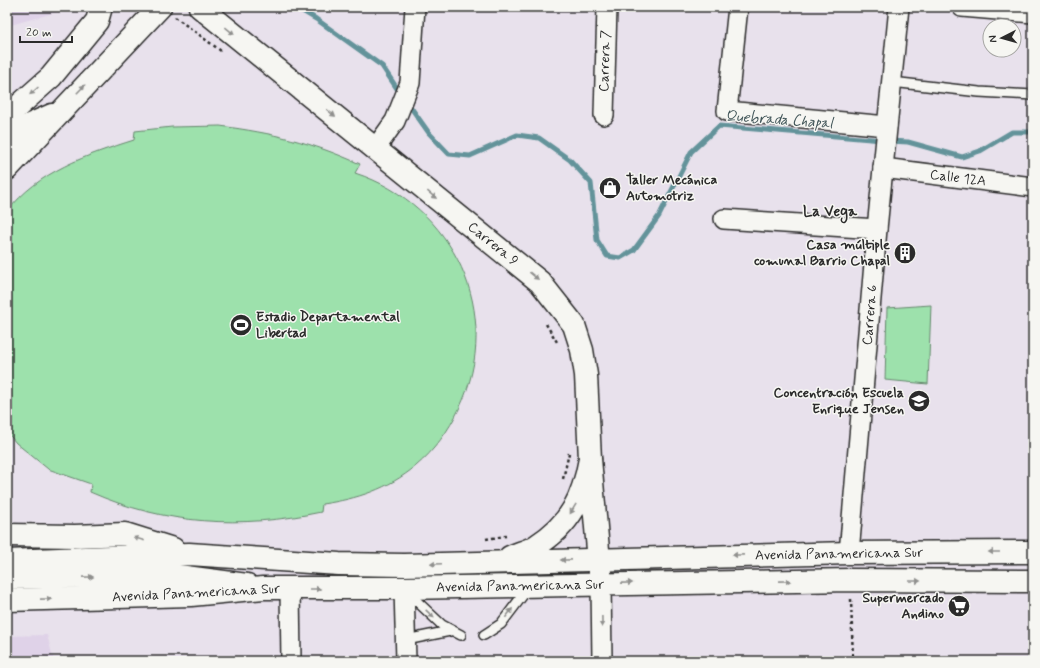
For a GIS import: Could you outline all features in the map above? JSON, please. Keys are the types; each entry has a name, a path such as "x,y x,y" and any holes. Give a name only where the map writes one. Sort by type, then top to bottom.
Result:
{"main road":[{"path":"7,116 51,77 97,21 101,7"},
{"name":"Carrera 9","path":"200,7 540,282 574,326 582,350 586,375 590,459 601,584"},
{"path":"7,168 60,111 167,12"},
{"path":"7,138 16,131 60,111"},
{"path":"483,562 510,557 535,547 556,531 573,510 585,486 590,459"},
{"path":"7,534 75,536 126,534 189,554"},
{"name":"Avenida Panamericana Sur","path":"189,554 339,564 483,562 849,552 1033,552"},
{"path":"7,561 189,554"},
{"path":"7,578 170,575 262,588"},
{"name":"Avenida Panamericana Sur","path":"7,600 191,595 262,588 404,588 850,580 1032,584"}],"street":[{"path":"375,149 395,121 410,83 415,7"},
{"name":"Carrera 7","path":"604,115 606,7"},
{"path":"738,7 727,111 887,131"},
{"name":"Carrera 6","path":"849,552 877,229 899,7"},
{"path":"962,7 1033,13"},
{"name":"Calle 12A","path":"884,162 1033,187"},
{"path":"724,219 877,229"},
{"path":"601,584 602,661"},
{"path":"404,588 406,661"},
{"path":"290,589 291,661"}],"lane":[{"path":"892,82 986,92 1033,95"},
{"path":"484,635 501,624 530,586"},
{"path":"404,588 450,632"},
{"path":"406,640 450,632 461,635"}],"path":[{"path":"167,12 225,54"},
{"path":"545,322 559,346"},
{"path":"562,486 570,448"},
{"path":"486,539 513,534"},
{"path":"850,580 853,661"}],"shaded area":[{"path":"7,7 75,7 7,26"},
{"path":"47,635 54,661 7,661 7,636"}],"green space":[{"name":"Estadio Departamental Libertad","path":"220,126 292,139 342,156 360,164 355,173 390,188 419,210 444,237 461,267 472,301 476,337 472,373 459,409 451,425 429,454 405,474 372,492 348,499 322,504 321,512 262,521 233,522 204,521 146,511 118,503 90,492 91,484 48,469 16,443 7,432 7,212 19,198 48,175 81,159 134,140 135,131 172,127"},
{"path":"931,305 928,384 885,380 887,308"}],"waterway":[{"name":"Quebrada Chapal","path":"296,7 316,19 382,66 400,93"},
{"name":"Quebrada Chapal","path":"407,102 429,133 449,154 470,156 517,135 539,138 570,160 591,183 597,240 607,256 620,258 634,250 659,216 691,152 719,126 882,140"},
{"name":"Quebrada Chapal","path":"890,141 908,142 962,157 980,151 1012,132 1033,132"}],"place":[{"name":"Taller Mecánica Automotriz","path":"610,188"},
{"name":"Casa múltiple comunal Barrio Chapal","path":"905,253"},
{"name":"Estadio Departamental Libertad","path":"241,325"},
{"name":"Concentración Escuela Enrique Jensen","path":"919,401"},
{"name":"Supermercado Andino","path":"959,606"}],"district":[{"name":"La Vega","path":"830,212"}]}
